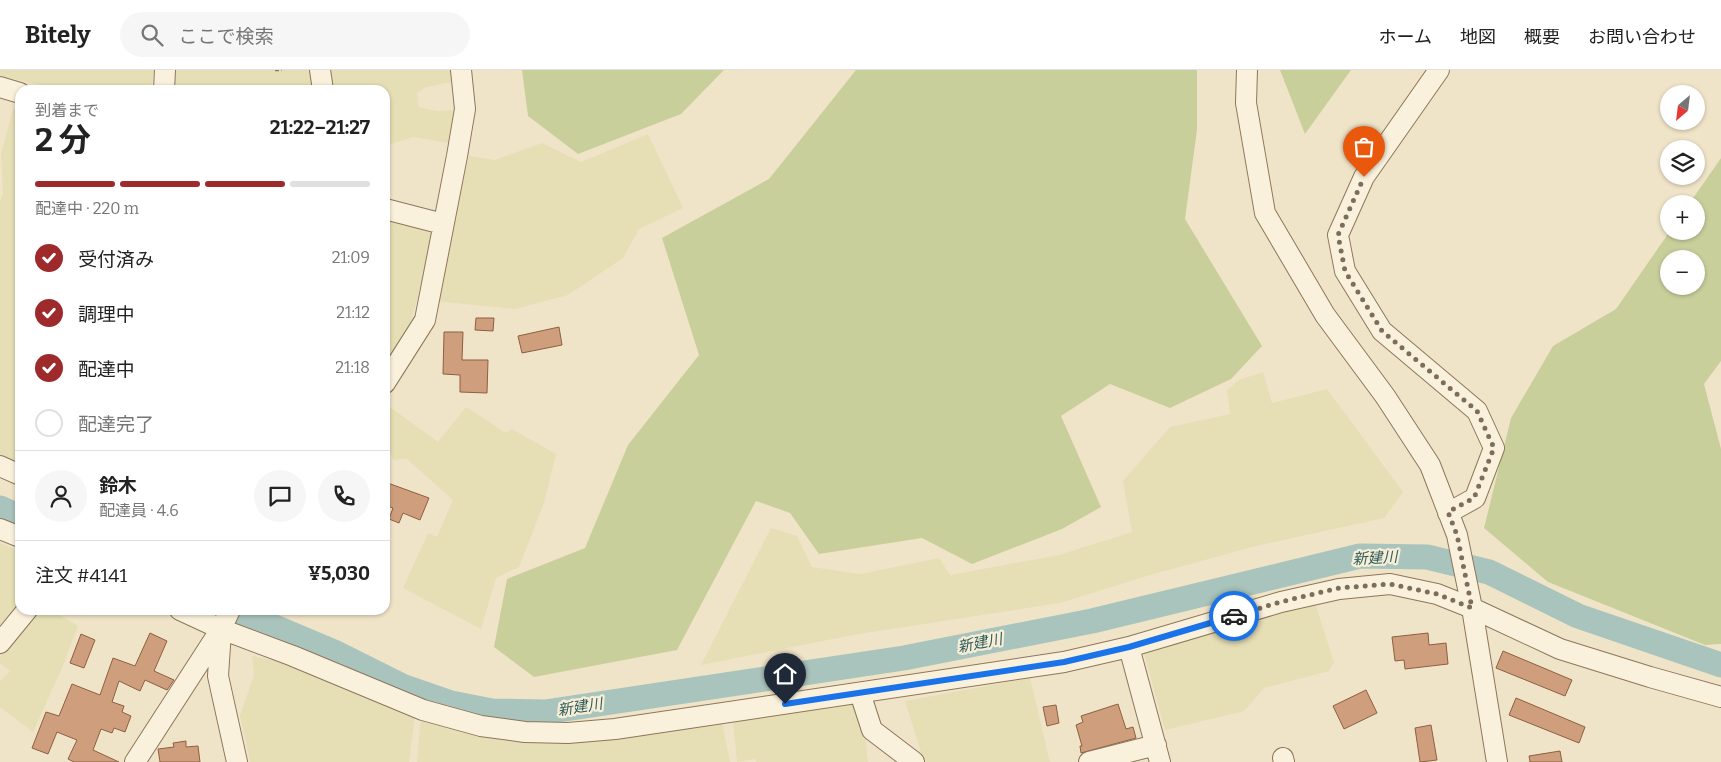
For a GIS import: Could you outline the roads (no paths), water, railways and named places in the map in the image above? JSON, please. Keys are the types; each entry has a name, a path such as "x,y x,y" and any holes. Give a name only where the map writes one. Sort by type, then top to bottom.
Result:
{"street":[{"path":"164,85 165,70"},
{"path":"320,70 322,85"},
{"path":"390,375 425,320 465,109 462,70"},
{"path":"1247,70 1246,103 1265,213 1325,315 1385,396 1430,465 1457,535 1472,608 1497,762"},
{"path":"1439,70 1364,177 1338,235 1345,271 1382,331 1477,411 1494,448 1474,498 1448,512"},
{"path":"0,87 15,92"},
{"path":"390,210 443,224"},
{"path":"0,466 15,473"},
{"path":"0,529 15,535"},
{"path":"202,615 225,620 293,656 423,710 481,726 525,732 568,733 615,729 1064,662 1129,647 1280,602 1339,588 1390,584 1437,594 1472,608 1560,649 1721,697"},
{"path":"0,643 23,615"},
{"path":"135,762 225,620"},
{"path":"225,620 218,676 237,762"},
{"path":"1089,762 1158,754 1129,647"},
{"path":"860,693 872,730 914,762"}],"waterway":[{"name":"新建川","path":"0,508 15,515"},
{"name":"新建川","path":"246,615 334,652 402,686 451,703 492,711 545,712 904,658 1092,621 1360,556 1427,557 1489,572 1578,616 1721,665"}]}
